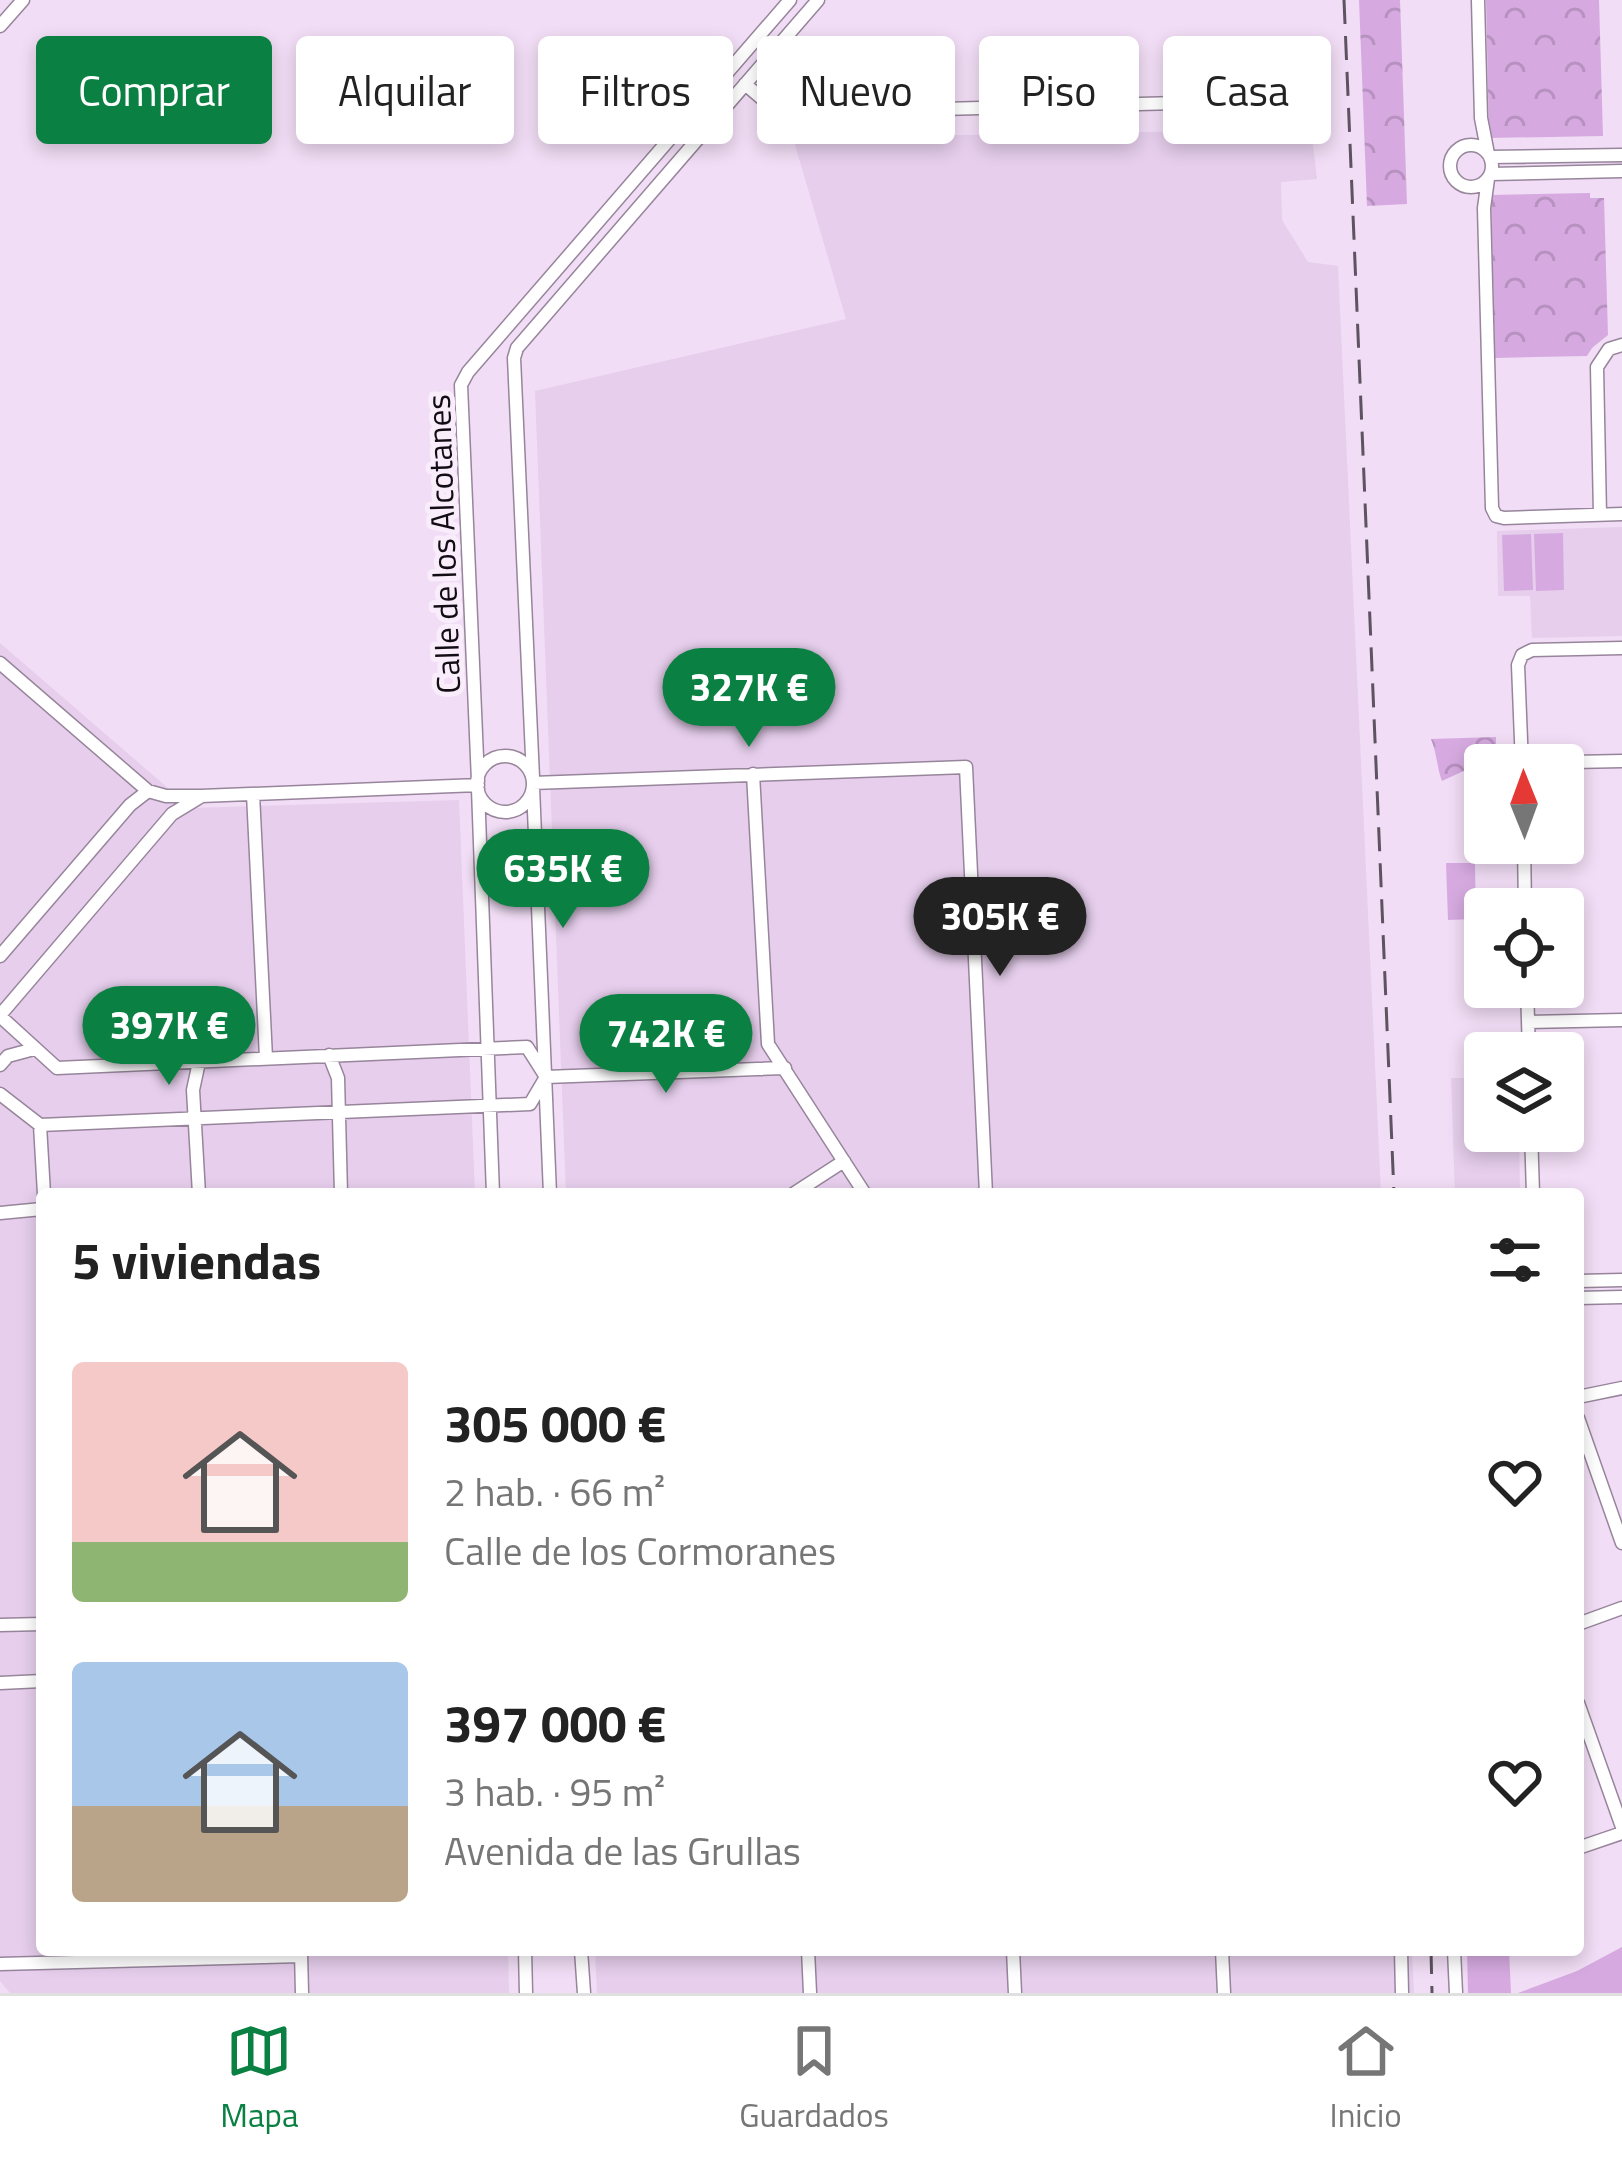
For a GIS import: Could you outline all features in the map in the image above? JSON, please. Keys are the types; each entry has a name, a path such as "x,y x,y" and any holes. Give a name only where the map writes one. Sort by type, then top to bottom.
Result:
{"street":[{"path":"0,26 23,0"},
{"name":"Calle de los Alcotanes","path":"493,1188 461,385 790,0"},
{"path":"550,1188 514,358 517,347 818,0"},
{"path":"1478,0 1478,137 1455,154 1450,165 1454,178 1479,196 1484,208"},
{"path":"745,84 766,103 790,112 1163,103"},
{"path":"1481,118 1490,176 1484,208 1492,508 1504,518 1622,514"},
{"path":"1466,146 1478,147 1489,156 1622,155"},
{"path":"1468,187 1479,186 1490,176 1622,171"},
{"path":"1600,514 1597,367 1609,349 1622,345"},
{"path":"1521,744 1518,665 1522,655 1532,650 1622,648"},
{"path":"0,663 148,790 166,796 478,785"},
{"path":"500,757 524,763 533,783 526,803 502,811 486,804 478,785 485,765 500,757"},
{"path":"1584,762 1622,761"},
{"path":"533,783 966,767 986,1188"},
{"path":"753,774 768,1044 861,1188"},
{"path":"0,956 148,790"},
{"path":"253,794 266,1058"},
{"path":"0,1032 1,1015 172,814 201,796"},
{"path":"1528,1008 1528,1032"},
{"path":"1,1015 57,1068 527,1047 546,1076"},
{"path":"1528,1022 1622,1020"},
{"path":"0,1065 8,1056 34,1049"},
{"path":"329,1055 338,1078 341,1188"},
{"path":"199,1061 193,1090 199,1188"},
{"path":"546,1076 785,1068"},
{"path":"0,1094 40,1125 530,1104 546,1076"},
{"path":"40,1125 44,1188"},
{"path":"1532,1152 1533,1188"},
{"path":"803,1188 844,1162"},
{"path":"0,1214 36,1210"},
{"path":"1584,1281 1622,1280"},
{"path":"1584,1298 1622,1297"},
{"path":"1584,1396 1622,1388"},
{"path":"1584,1431 1613,1495 1622,1543"},
{"path":"1584,1622 1622,1608"},
{"path":"0,1625 36,1624"},
{"path":"0,1682 36,1681"},
{"path":"1584,1720 1622,1830 1584,1846"},
{"path":"0,1964 98,1956"},
{"path":"301,1956 302,1993"},
{"path":"525,1956 526,1993"},
{"path":"581,1956 584,1993"},
{"path":"808,1956 810,1993"},
{"path":"1013,1956 1015,1993"},
{"path":"1222,1956 1224,1993"},
{"path":"1401,1956 1402,1993"},
{"path":"1454,1956 1456,1993"}],"shaded area":[{"path":"1139,132 1163,132 1163,144 1313,144 1317,179 1281,182 1282,220 1308,262 1338,266 1381,1188 566,1188 535,391 846,319 795,144 955,144 955,135 979,135 979,144 1139,144"},
{"path":"1622,527 1622,636 1532,638 1530,596 1498,596 1497,531"},
{"path":"0,643 191,808 459,800 475,1188 36,1188 36,1956 508,1956 509,1993 10,1993 0,1981"},
{"path":"1451,1078 1464,1078 1464,1152 1519,1152 1520,1188 1455,1188"},
{"path":"595,1956 1412,1956 1414,1993 597,1993"}],"green space":[{"path":"1359,0 1400,0 1407,204 1367,206"},
{"path":"1486,0 1599,0 1603,136 1489,138"},
{"path":"1590,193 1590,198 1604,198 1608,335 1587,356 1495,358 1491,195"},
{"path":"1563,533 1564,590 1536,591 1534,534"},
{"path":"1531,534 1533,590 1504,591 1502,535"},
{"path":"1496,737 1496,744 1464,744 1464,771 1442,781 1431,739"},
{"path":"1446,863 1475,864 1475,888 1464,888 1464,919 1448,920"},
{"path":"1622,1947 1622,1993 1518,1993 1577,1971"},
{"path":"1467,1956 1509,1956 1511,1993 1468,1993"}],"railway":[{"path":"1344,0 1394,1188"},
{"path":"1431,1956 1432,1993"}]}
